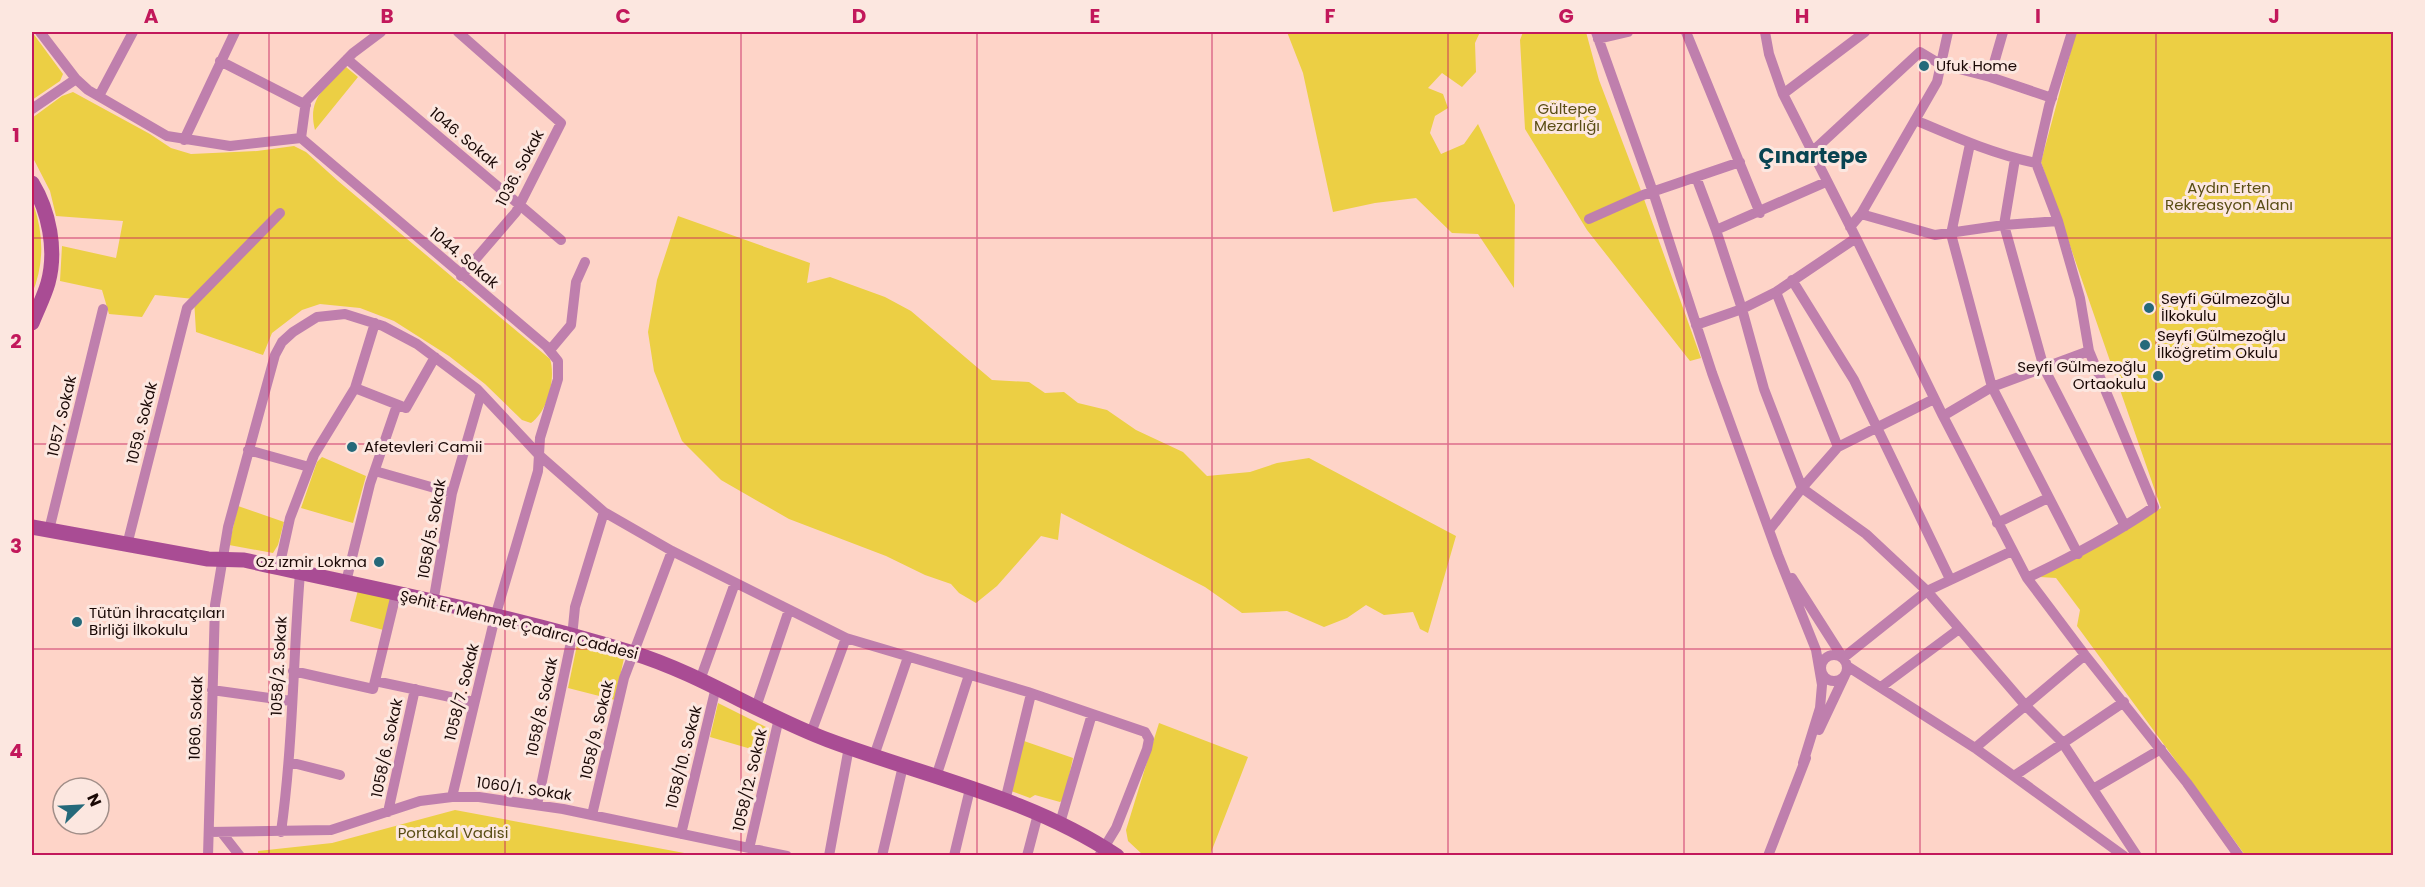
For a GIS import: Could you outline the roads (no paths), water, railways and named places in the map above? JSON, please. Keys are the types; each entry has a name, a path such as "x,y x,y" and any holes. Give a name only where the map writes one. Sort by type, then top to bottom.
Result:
{"main road":[{"path":"32,183 52,238 48,282 32,323"},
{"name":"Şehit Er Mehmet Çadırcı Caddesi","path":"32,527 208,559 244,560 495,617 633,653 716,687 812,733 1005,801 1060,823 1107,853"}],"street":[{"path":"40,32 76,80 99,96 167,136 230,146 302,138 306,105 316,90 347,59 381,32"},
{"path":"99,96 133,32"},
{"path":"184,140 235,32"},
{"name":"1036. Sokak","path":"458,32 561,123 520,205 461,276"},
{"path":"1628,32 1597,35 1653,192 1696,325 1778,555 1825,678 1833,681 1845,666 1927,591 2012,551"},
{"path":"1686,32 1760,213"},
{"path":"1765,32 1768,54 1783,94 1934,399 2027,578 2085,655 2161,749 2239,855"},
{"path":"1783,94 1865,32"},
{"path":"1850,227 1861,214 1937,82 1948,32"},
{"path":"1990,77 2003,32"},
{"path":"2027,578 2078,554 2154,507 2088,351 2080,298 2058,221 2036,163 2072,32"},
{"path":"1813,151 1920,52 1940,64 1990,77 2052,98"},
{"name":"1046. Sokak","path":"347,59 561,240"},
{"path":"220,61 306,105"},
{"path":"32,109 76,80"},
{"path":"1915,120 1970,144 2015,159 2036,163"},
{"name":"1044. Sokak","path":"302,138 550,350"},
{"path":"1970,144 1951,234 1992,387 2078,554"},
{"path":"2015,159 2004,225 2044,368 2126,526"},
{"path":"1589,219 1653,192 1740,162"},
{"path":"1696,177 1742,309 1764,389 1802,488 1866,534 1927,591 2025,705 2062,742 2137,855"},
{"path":"1716,230 1760,213 1826,182"},
{"name":"1059. Sokak","path":"127,545 187,308 280,213"},
{"path":"1861,214 1935,235 2004,225 2058,221"},
{"path":"1696,325 1742,309 1776,292 1856,238"},
{"path":"539,455 540,438 558,379 558,361 550,350 571,326 576,282 585,262"},
{"path":"1792,280 1854,380 1950,579"},
{"path":"1776,292 1838,447"},
{"name":"1057. Sokak","path":"49,531 103,309"},
{"name":"1060. Sokak","path":"209,832 207,822 215,605 228,527 275,355 287,337 311,320 332,314 352,315 375,323 403,336 435,357 481,393 539,455 604,512 672,551 846,638 1031,694 1148,735 1147,749 1107,853"},
{"path":"279,568 291,518 309,467 355,388 375,323"},
{"path":"1943,416 1992,387 2088,351"},
{"path":"355,388 406,408 435,357"},
{"name":"1058/5. Sokak","path":"434,603 452,493 481,393"},
{"path":"1770,529 1838,447 1934,399"},
{"path":"346,582 375,471 397,405"},
{"path":"248,450 309,467"},
{"name":"1058/7. Sokak","path":"452,797 495,617 538,471 539,455"},
{"path":"375,471 452,493"},
{"path":"1997,523 2048,498"},
{"name":"1058/8. Sokak","path":"537,805 572,637 575,608 604,512"},
{"name":"1058/9. Sokak","path":"592,815 624,678 672,551"},
{"path":"1778,555 1845,666"},
{"name":"1058/2. Sokak","path":"281,832 289,762 292,671 300,573"},
{"path":"700,680 735,583"},
{"path":"292,671 373,689 396,594"},
{"path":"756,707 789,610"},
{"path":"1881,687 1959,629"},
{"path":"812,733 846,638"},
{"path":"1803,763 1820,708 1822,662 1828,656 1836,655 1845,666 1975,748 2124,855"},
{"path":"1975,748 2085,655"},
{"path":"874,756 908,657"},
{"path":"1768,855 1803,763 1845,666"},
{"path":"936,777 969,675"},
{"path":"375,681 474,702"},
{"name":"1058/10. Sokak","path":"681,834 716,687"},
{"name":"1058/6. Sokak","path":"388,812 415,689"},
{"path":"212,690 291,701"},
{"path":"1005,801 1031,694"},
{"path":"2014,776 2124,702"},
{"path":"1060,823 1092,714"},
{"name":"1058/12. Sokak","path":"749,849 779,718"},
{"path":"829,855 849,747"},
{"path":"2093,789 2161,749"},
{"path":"289,762 340,775"},
{"path":"882,855 903,766"},
{"path":"954,855 970,789"},
{"name":"1060/1. Sokak","path":"209,832 331,830 420,801 452,797 479,797 592,815 786,855"},
{"path":"1027,855 1038,814"},
{"path":"208,855 209,832"},
{"path":"222,833 240,855"}],"place":[{"name":"Ufuk Home","path":"1924,66"},
{"name":"Seyfi Gülmezoğlu İlkokulu","path":"2149,308"},
{"name":"Seyfi Gülmezoğlu İlköğretim Okulu","path":"2145,345"},
{"name":"Seyfi Gülmezoğlu Ortaokulu","path":"2158,376"},
{"name":"Afetevleri Camii","path":"352,447"},
{"name":"Oz ızmir Lokma","path":"379,562"},
{"name":"Tütün İhracatçıları Birliği İlkokulu","path":"77,622"}],"district":[{"name":"Çınartepe","path":"1813,156"}],"park label":[{"name":"Gültepe Mezarlığı","path":"1567,118"},
{"name":"Aydın Erten Rekreasyon Alanı","path":"2229,196"},
{"name":"Portakal Vadisi","path":"453,833"}]}
